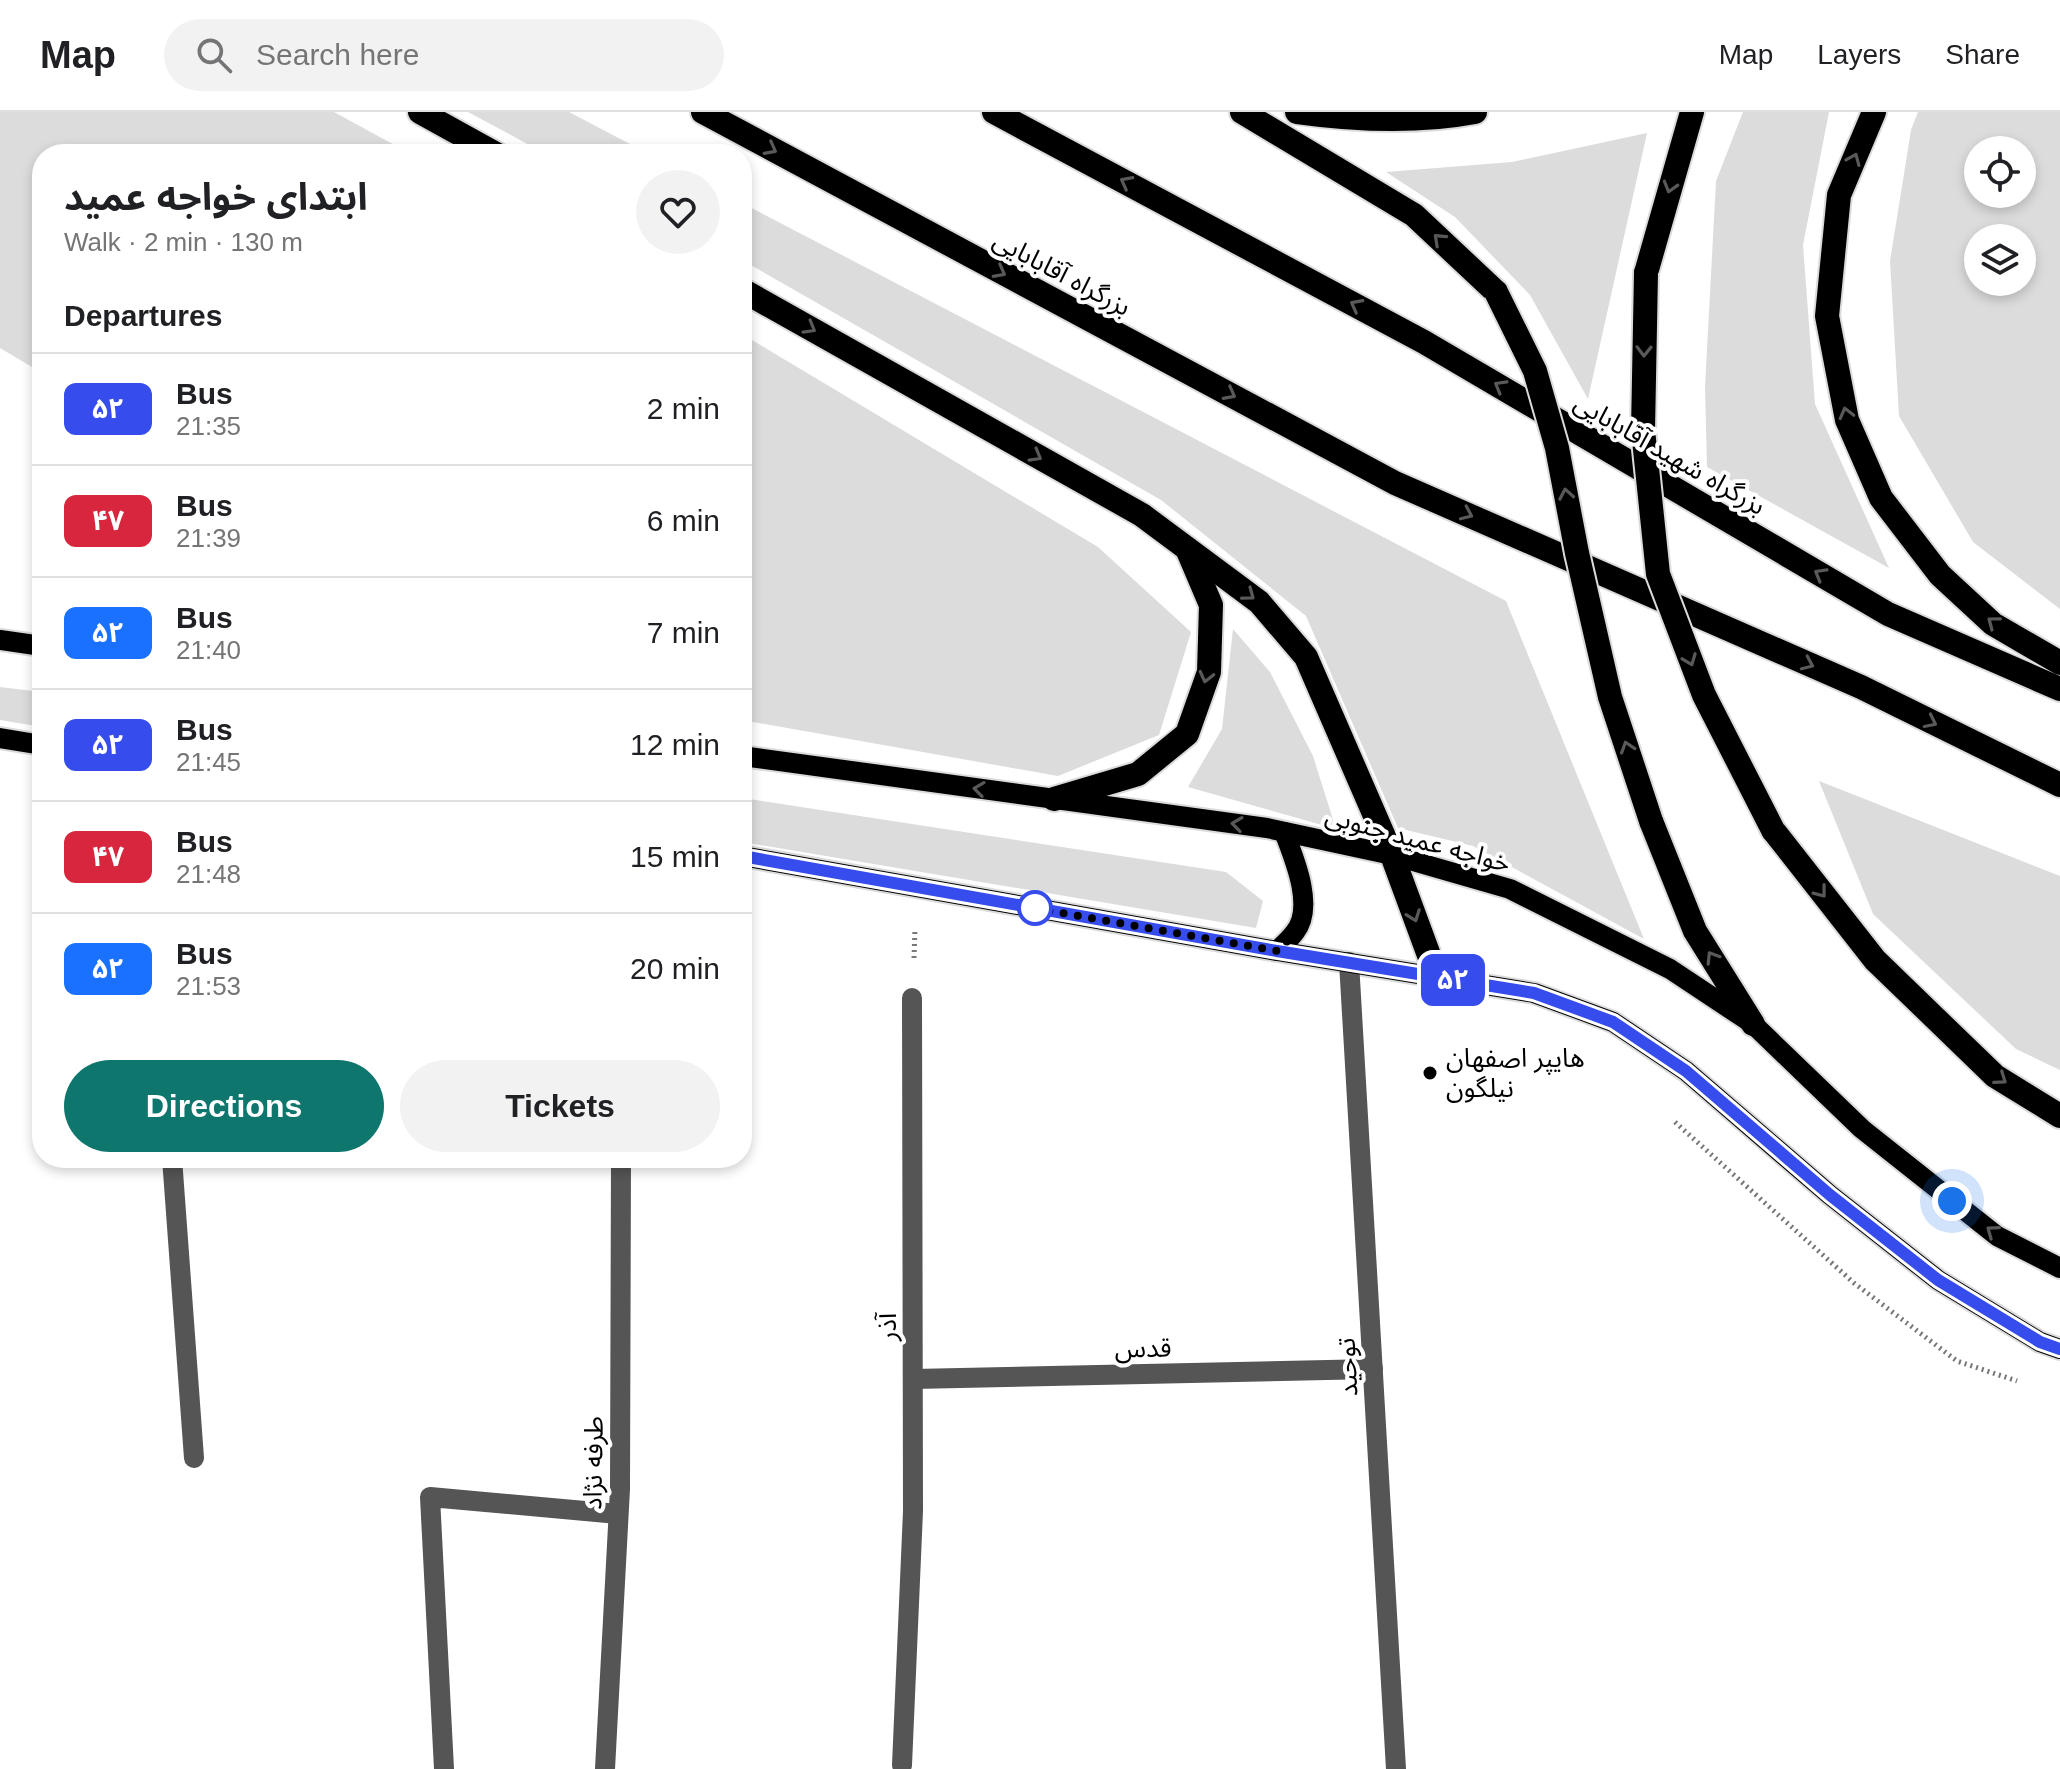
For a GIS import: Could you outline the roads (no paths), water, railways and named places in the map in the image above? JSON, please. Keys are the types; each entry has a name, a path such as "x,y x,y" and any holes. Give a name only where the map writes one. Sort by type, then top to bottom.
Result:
{"highway":[{"path":"420,112 478,144"},
{"name":"بزرگراه آقابابایی","path":"703,112 1395,483 1861,687 2060,785"},
{"name":"بزرگراه شهید آقابابایی","path":"994,112 1424,342 1888,614 2060,689"},
{"path":"1242,112 1414,215 1496,292 1535,371 1549,417 1610,697 1651,821 1695,931 1753,1024"},
{"path":"1297,112 1350,119 1455,116 1475,112"},
{"path":"1692,112 1646,273 1643,430 1658,574 1704,695 1773,830 1875,960 1995,1076 2060,1116"},
{"path":"1874,112 1839,195 1827,316 1847,420 1881,498 1940,575 1993,624 2060,663"},
{"path":"752,296 1142,515 1259,602 1306,657 1392,855 1437,977"},
{"path":"1054,799 1138,774 1187,734 1209,672 1211,605 1187,548"}],"main road":[{"path":"0,640 32,645"},
{"path":"0,738 32,743"},
{"name":"خواجه عمید جنوبی","path":"752,757 1284,832 1392,855 1510,889 1670,969 1753,1024 1874,1139 1997,1236 2060,1268"},
{"path":"1277,951 1298,930 1303,903 1300,874 1284,832"},
{"path":"752,858 1277,951 1534,993 1613,1022 1686,1071 1830,1195 1938,1280 2040,1342 2060,1349"}],"street":[{"name":"توحید","path":"1349,962 1396,1769"},
{"name":"آذر","path":"902,1765 913,1511 912,998"},
{"path":"173,1168 194,1458"},
{"name":"طرفه نژاد","path":"605,1769 618,1514 621,1168"},
{"name":"قدس","path":"914,1379 1373,1369"},
{"path":"444,1769 430,1497 618,1514"}],"place":[{"name":"هایپر اصفهان نیلگون","path":"1430,1073"}]}
